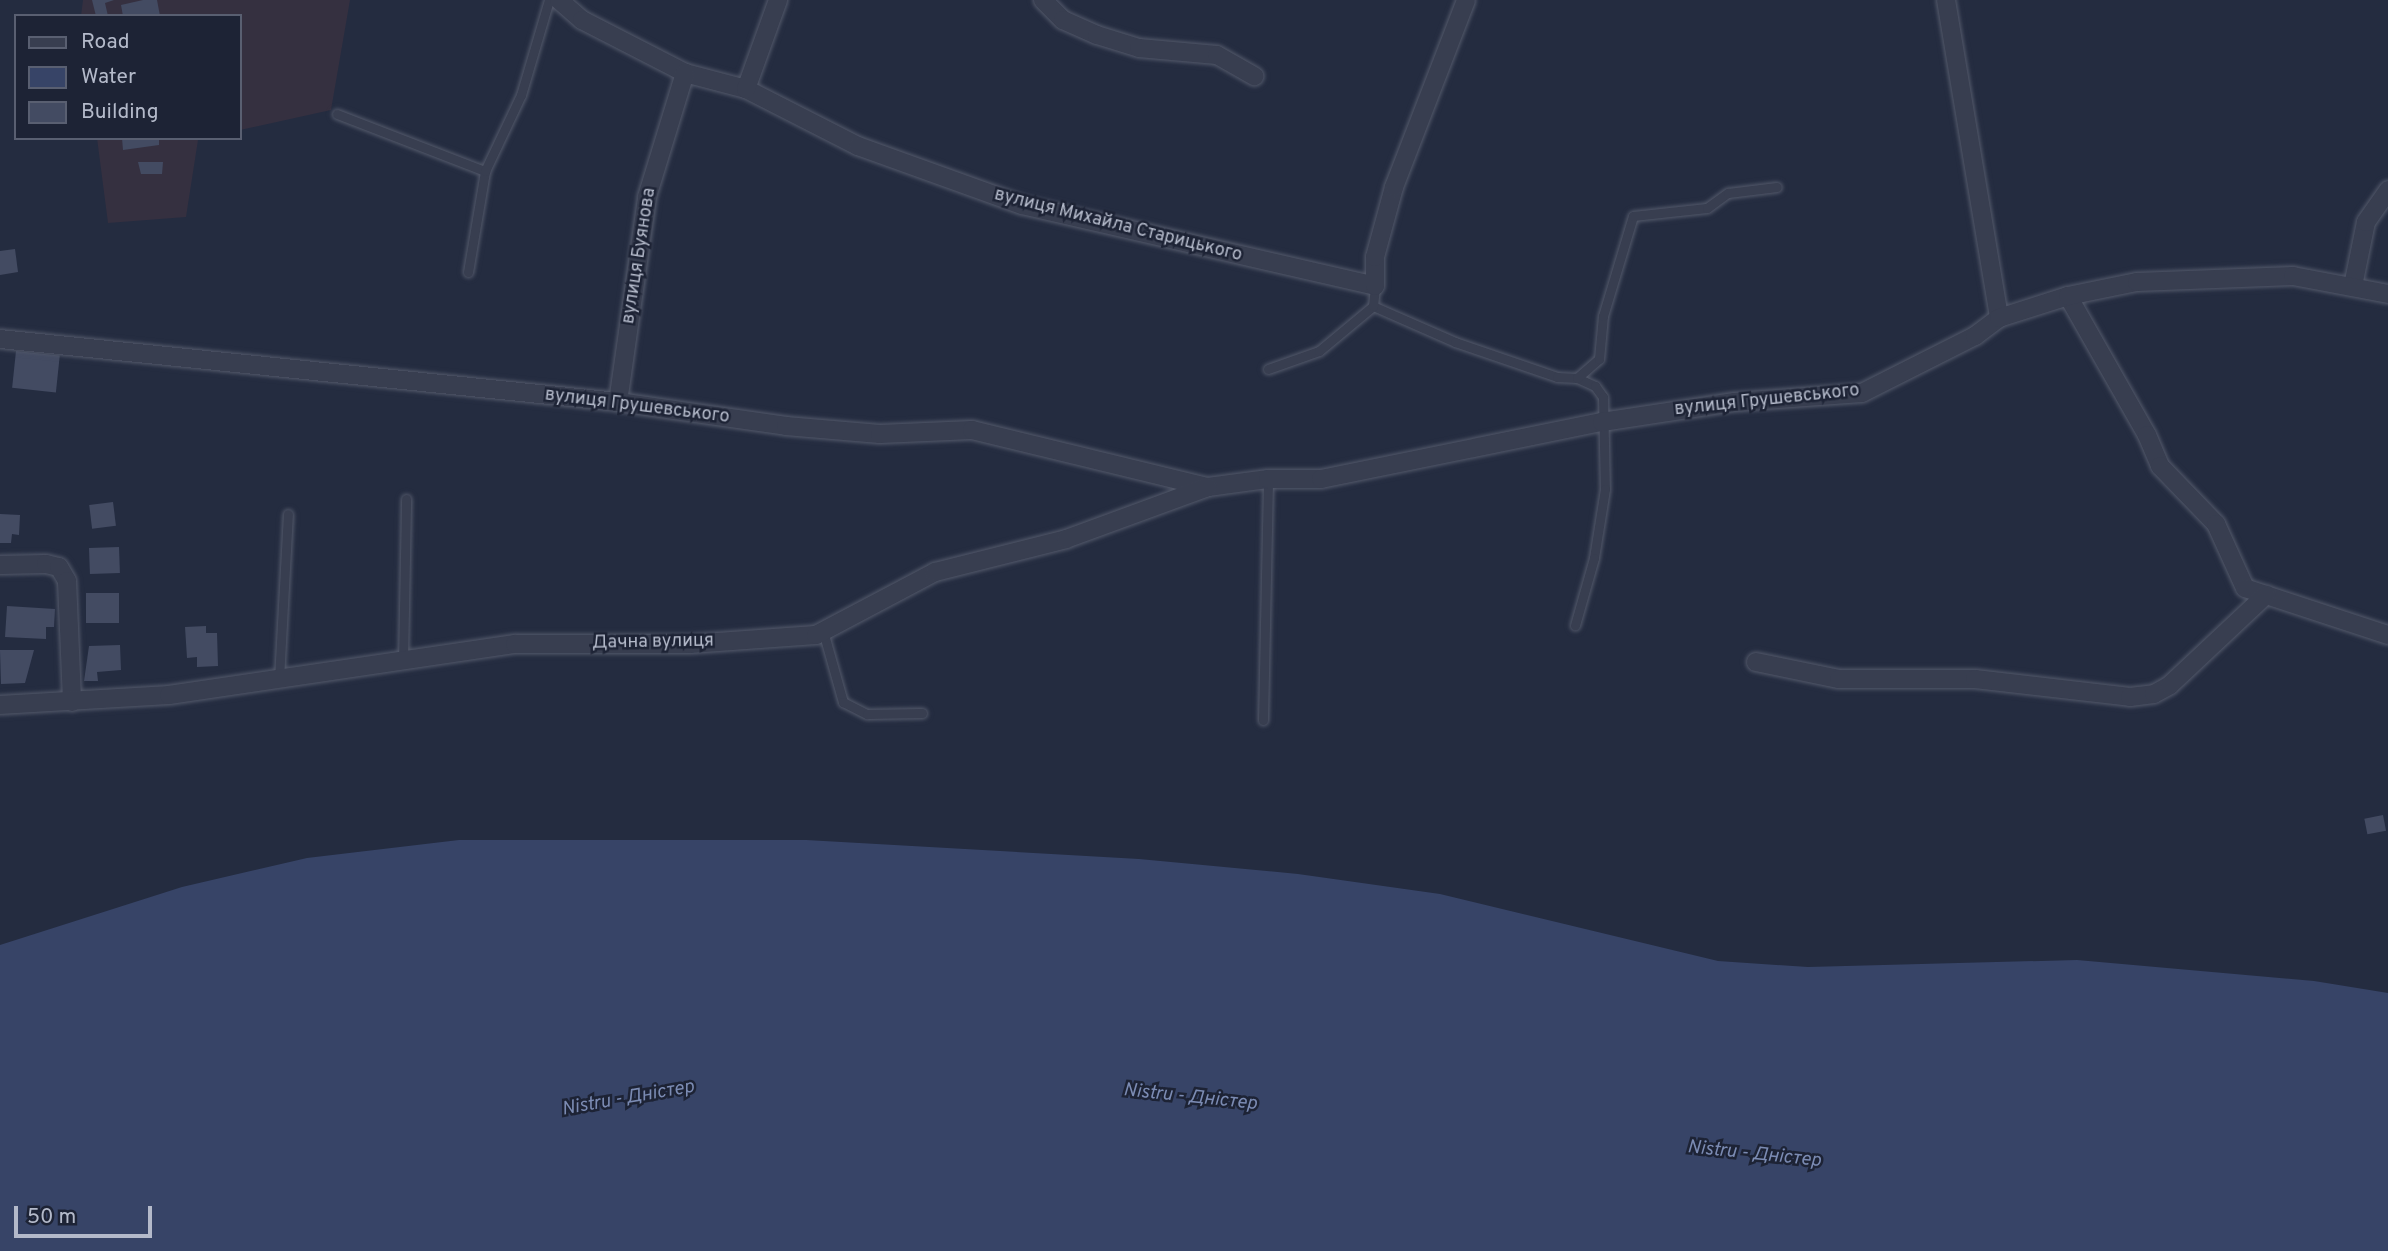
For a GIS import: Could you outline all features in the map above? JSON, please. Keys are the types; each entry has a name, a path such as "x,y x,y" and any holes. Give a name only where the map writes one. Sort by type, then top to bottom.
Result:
{"street":[{"name":"вулиця Михайла Старицького","path":"559,0 582,20 685,73 746,89 858,146 1022,205 1375,286"},
{"path":"746,89 778,0"},
{"path":"1043,0 1063,20 1097,35 1139,48 1217,55 1254,76"},
{"path":"1375,286 1375,257 1394,187 1466,0"},
{"path":"1946,0 1999,318"},
{"name":"вулиця Буянова","path":"618,402 647,197 685,73"},
{"path":"2353,286 2366,222 2388,190"},
{"name":"вулиця Грушевського","path":"0,339 618,402 799,427 880,433 972,430 1208,487 1268,479 1321,479 1602,422 1735,402 1862,393 1975,336 1999,318 2068,296 2137,282 2293,276 2388,294"},
{"path":"2068,296 2147,435 2160,466 2217,523 2245,588 2388,635"},
{"name":"Дачна вулиця","path":"0,705 169,695 515,644 690,644 823,631 935,572 1066,539 1208,487"},
{"path":"0,565 46,564 59,567 66,581 72,702"},
{"path":"1756,662 1839,679 1975,679 2130,698 2154,694 2170,685 2266,595"}],"lane":[{"path":"468,272 485,171 521,95 549,0"},
{"path":"337,114 485,171"},
{"path":"1577,378 1599,359 1603,316 1633,216 1707,208 1728,193 1777,187"},
{"path":"1268,369 1319,351 1373,306 1375,286"},
{"path":"1373,306 1455,342 1557,377 1577,378 1595,386 1603,397 1605,489 1594,558 1575,625"},
{"path":"1263,720 1268,479"},
{"path":"403,660 406,499"},
{"path":"279,679 288,514"},
{"path":"823,631 843,702 867,714 922,713"}],"shaded area":[{"path":"83,0 350,0 331,110 242,130 242,14 81,14"},
{"path":"97,140 198,140 186,217 108,223"}],"water":[{"name":"Nistru - Дністер","path":"459,840 806,840 1139,859 1298,874 1440,894 1718,961 1808,967 2077,960 2314,981 2388,993 2388,1251 0,1251 0,945 182,887 307,858"}],"building":[{"path":"92,0 114,0 105,3 108,14 96,14"},
{"path":"157,0 160,14 123,14 121,5"},
{"path":"122,140 159,140 159,145 123,150"},
{"path":"138,162 163,162 162,174 141,174"},
{"path":"15,249 18,272 0,275 0,251"},
{"path":"16,351 60,356 56,392 12,388"},
{"path":"113,502 116,526 92,529 89,505"},
{"path":"0,514 20,515 19,535 12,534 11,543 0,543"},
{"path":"119,547 120,573 90,574 89,548"},
{"path":"86,593 119,593 119,623 86,623"},
{"path":"7,606 55,609 54,627 46,627 46,639 5,637"},
{"path":"206,626 206,633 217,633 218,666 197,667 197,657 187,658 185,627"},
{"path":"120,645 121,670 97,672 98,681 84,681 89,646"},
{"path":"0,650 34,650 25,683 1,684"},
{"path":"2383,815 2386,831 2367,834 2364,819"}]}
